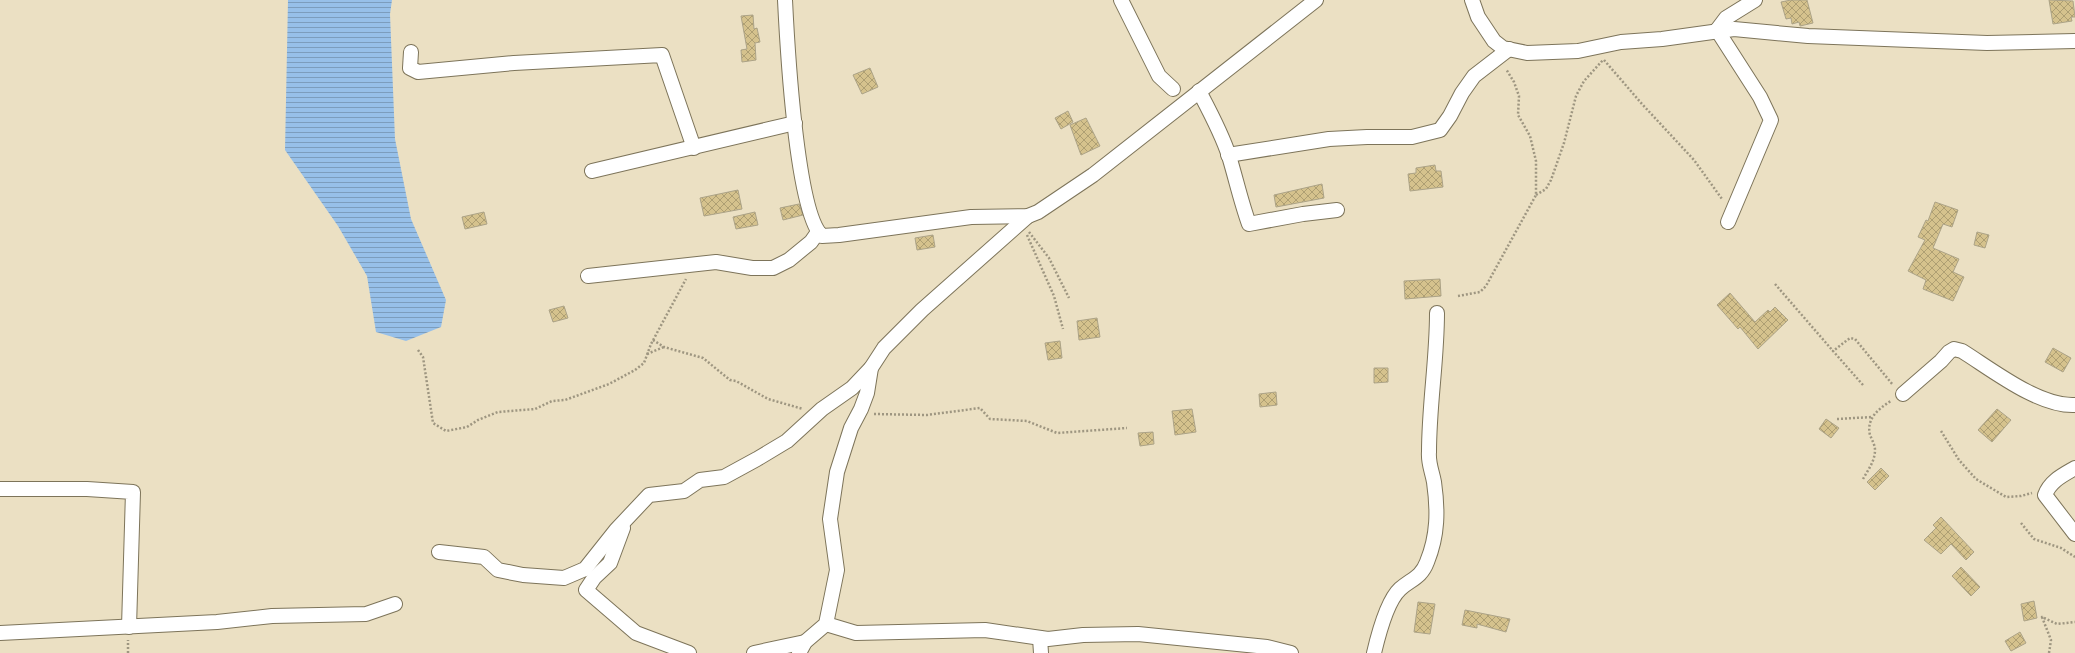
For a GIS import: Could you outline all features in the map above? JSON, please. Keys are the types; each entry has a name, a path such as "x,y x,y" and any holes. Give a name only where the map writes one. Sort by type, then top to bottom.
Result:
{"street":[{"path":"785,0 790,82 804,185 818,232 822,236 971,217 1025,219"},
{"path":"1121,0 1159,76 1173,89 1182,105"},
{"path":"439,552 484,557 498,570 523,575 564,578 585,569 627,518 649,495 684,490 700,480 724,477 787,441 814,415 852,388 870,368 884,348 922,310 1025,219 1093,176 1316,0"},
{"path":"1472,0 1478,17 1494,40 1503,48 1527,53 1578,51 1621,42 1662,39 1717,30 1734,29 1808,36 1988,43 2075,41"},
{"path":"1717,30 1726,18 1755,0"},
{"path":"1717,30 1760,97 1771,120 1730,218"},
{"path":"1228,155 1329,139 1412,137 1440,130 1474,76 1509,49"},
{"path":"411,52 410,68 418,72 514,63 662,55 694,148"},
{"path":"1173,89 1198,93 1212,114 1228,155 1240,200 1249,224 1303,214 1337,210"},
{"path":"592,171 795,123"},
{"path":"588,276 716,262 752,268 773,268 789,260 811,242 818,232"},
{"path":"1374,653 1380,625 1399,590 1417,578 1427,563 1435,534 1437,513 1433,480 1428,462 1429,427 1437,348 1437,313"},
{"path":"1902,394 1954,349 1962,351 2004,378 2045,400 2060,404 2075,405"},
{"path":"754,653 802,647 826,624 837,570 830,519 837,472 850,428 859,413 867,393 870,368"},
{"path":"2075,468 2048,487 2045,495 2075,534"},
{"path":"0,489 87,489 133,492 129,627"},
{"path":"627,518 610,563 594,578 586,590 636,633 689,653"},
{"path":"0,633 217,622 272,616 366,614 396,604"},
{"path":"826,624 856,633 984,630 1040,638 1138,634 1259,646 1292,653"},
{"path":"1040,638 1041,653"}],"path":[{"path":"1458,296 1480,292 1486,286 1536,195 1546,188 1551,180 1564,143 1576,96 1584,81 1621,42"},
{"path":"1604,59 1642,104 1694,160 1730,218"},
{"path":"1492,63 1507,70 1519,96 1518,115 1530,136 1536,161 1536,195"},
{"path":"1025,219 1049,258 1069,298"},
{"path":"1025,219 1054,296 1063,329"},
{"path":"418,350 423,358 433,423 446,431 467,427 478,420 498,412 535,409 552,401 565,400 609,384 644,363 653,340 693,264"},
{"path":"1774,284 1863,385"},
{"path":"1832,351 1850,338 1855,339 1902,394 1880,408 1872,417 1869,428 1875,449 1874,460 1863,479"},
{"path":"653,340 664,347 703,358 730,380 736,381 768,399 801,408 814,415"},
{"path":"647,354 664,347"},
{"path":"859,413 885,416 927,415 980,408 990,418 1027,421 1058,434 1127,428"},
{"path":"1837,418 1872,417"},
{"path":"1941,431 1958,460 1976,479 2006,497 2022,496 2048,487"},
{"path":"2021,523 2034,539 2061,548 2075,557"},
{"path":"2049,653 2051,640 2042,617 2057,624 2075,622"}],"water":[{"path":"288,0 392,0 390,14 395,139 411,219 446,300 441,327 406,341 376,332 367,276 338,226 285,150"}],"building":[{"path":"1791,0 1807,0 1813,23 1800,26 1799,22 1792,24 1791,18 1786,19 1781,2"},
{"path":"2049,0 2073,1 2075,17 2071,17 2072,21 2053,24"},
{"path":"753,15 754,29 757,28 760,42 755,43 756,60 742,62 741,50 747,49 741,16"},
{"path":"870,68 878,87 862,94 853,75"},
{"path":"1068,111 1073,122 1061,129 1055,118"},
{"path":"1086,118 1100,146 1081,155 1070,125"},
{"path":"1435,165 1436,171 1441,171 1443,187 1410,191 1408,174 1416,173 1416,168"},
{"path":"1322,184 1324,198 1276,207 1274,195"},
{"path":"738,190 742,209 704,216 700,198"},
{"path":"1935,202 1958,210 1952,227 1943,224 1933,248 1959,259 1953,272 1964,277 1953,301 1923,289 1926,280 1908,271 1925,240 1918,237 1926,220 1928,221"},
{"path":"799,204 803,215 783,220 780,208"},
{"path":"484,212 487,224 465,229 462,217"},
{"path":"755,212 758,225 736,229 733,217"},
{"path":"1977,232 1989,235 1985,248 1974,245"},
{"path":"933,235 935,247 917,250 915,238"},
{"path":"1440,279 1441,296 1405,299 1404,281"},
{"path":"1730,293 1755,322 1768,310 1770,312 1775,307 1788,320 1758,349 1740,327 1738,329 1717,305"},
{"path":"564,306 568,318 553,322 549,310"},
{"path":"1097,318 1100,337 1079,340 1077,321"},
{"path":"1060,341 1062,358 1048,360 1045,343"},
{"path":"2053,348 2071,358 2063,372 2045,362"},
{"path":"1374,368 1388,368 1388,382 1374,383"},
{"path":"1276,392 1277,405 1260,407 1259,394"},
{"path":"1192,409 1196,432 1175,435 1172,411"},
{"path":"1997,409 2011,420 1992,442 1978,430"},
{"path":"1826,419 1839,428 1831,438 1819,429"},
{"path":"1153,432 1154,444 1140,446 1138,433"},
{"path":"1881,468 1889,476 1875,490 1867,482"},
{"path":"1941,517 1974,552 1966,560 1951,544 1941,554 1924,540 1936,528 1933,525"},
{"path":"1961,567 1980,587 1971,596 1952,576"},
{"path":"2034,601 2037,618 2024,621 2021,604"},
{"path":"1418,602 1435,604 1430,634 1414,632"},
{"path":"1465,610 1510,619 1506,632 1477,624 1477,628 1462,625"},
{"path":"2020,632 2026,643 2011,651 2005,641"}]}
